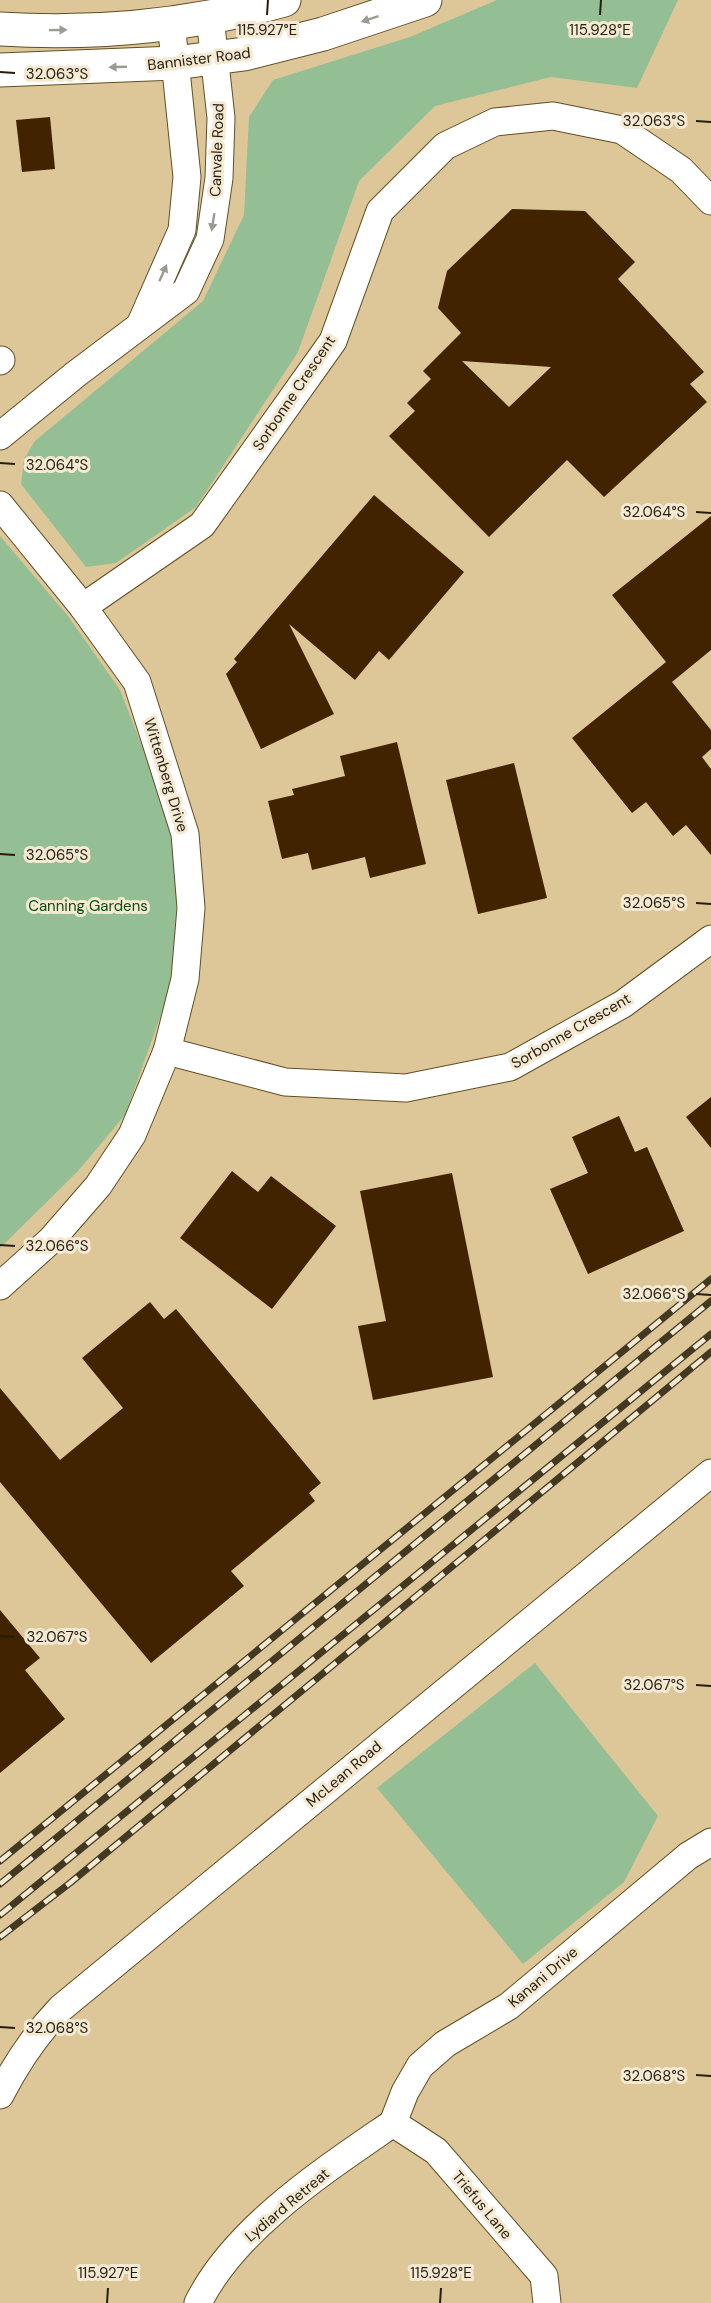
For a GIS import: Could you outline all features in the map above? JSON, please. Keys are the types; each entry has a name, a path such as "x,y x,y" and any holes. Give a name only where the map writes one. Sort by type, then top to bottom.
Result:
{"main road":[{"path":"0,29 122,28 210,17 284,0"},
{"name":"Bannister Road","path":"0,70 175,63 215,58 303,40 425,0"}],"street":[{"name":"Canvale Road","path":"0,436 76,374 186,291 210,239 219,178 221,118 210,17"},
{"name":"Canvale Road","path":"139,327 182,230 187,177 171,22"},
{"name":"Sorbonne Crescent","path":"82,607 202,525 333,341 380,211 445,146 495,122 553,116 622,130 681,170 711,201"},
{"name":"Wittenberg Drive","path":"0,505 82,607 137,682 184,834 191,908 185,979 167,1051 132,1135 98,1186 51,1240 0,1286"},
{"name":"Sorbonne Crescent","path":"167,1051 285,1082 406,1088 510,1067 623,1004 711,939"},
{"name":"McLean Road","path":"0,2095 18,2060 38,2031 61,2008 711,1473"},
{"name":"Kanani Drive","path":"393,2123 405,2092 420,2066 446,2044 509,2006 688,1856 711,1842"},
{"name":"Lydiard Retreat","path":"198,2303 229,2255 268,2217 336,2163 393,2123"},
{"name":"Triefus Lane","path":"393,2123 436,2151 544,2276 547,2303"}],"green space":[{"path":"497,0 678,0 637,88 551,77 435,106 359,181 298,352 196,507 116,563 86,567 21,484 24,459 35,441 203,301 244,215 249,117 273,80 410,37"},
{"name":"Canning Gardens","path":"0,536 68,616 120,690 177,835 175,976 125,1115 78,1171 0,1248"},
{"path":"535,1663 658,1816 624,1882 523,1964 377,1788"}],"building":[{"path":"50,117 55,169 22,172 16,120"},
{"path":"512,209 585,211 635,262 618,279 704,372 690,384 707,402 604,497 567,460 489,537 389,436 415,411 407,403 431,379 423,371 461,333 438,308 447,271","holes":["462,361 551,367 509,407"]},
{"path":"374,495 464,572 389,660 379,651 355,680 289,624 334,714 261,749 226,674 237,662 234,659"},
{"path":"711,516 711,650 672,682 711,730 711,749 702,757 711,769 711,855 686,825 673,836 646,802 632,813 572,738 666,662 612,595"},
{"path":"397,742 426,864 370,878 365,857 312,870 308,853 282,859 268,801 294,795 292,789 345,776 340,756"},
{"path":"514,763 547,898 478,914 446,780"},
{"path":"711,1097 711,1148 686,1117"},
{"path":"619,1116 635,1152 647,1147 684,1231 588,1274 550,1189 588,1173 572,1137"},
{"path":"232,1171 258,1192 271,1176 336,1226 272,1309 180,1238"},
{"path":"452,1173 493,1377 373,1400 358,1326 386,1321 360,1191"},
{"path":"150,1302 164,1319 176,1309 321,1483 309,1493 315,1501 231,1571 244,1586 151,1663 0,1482 0,1388 60,1460 123,1408 82,1358"},
{"path":"0,1610 40,1658 25,1670 65,1719 0,1773"}],"railway":[{"path":"0,1861 711,1279"},
{"path":"0,1884 711,1301"},
{"path":"0,1915 711,1334"},
{"path":"0,1937 70,1883 711,1352"}]}
